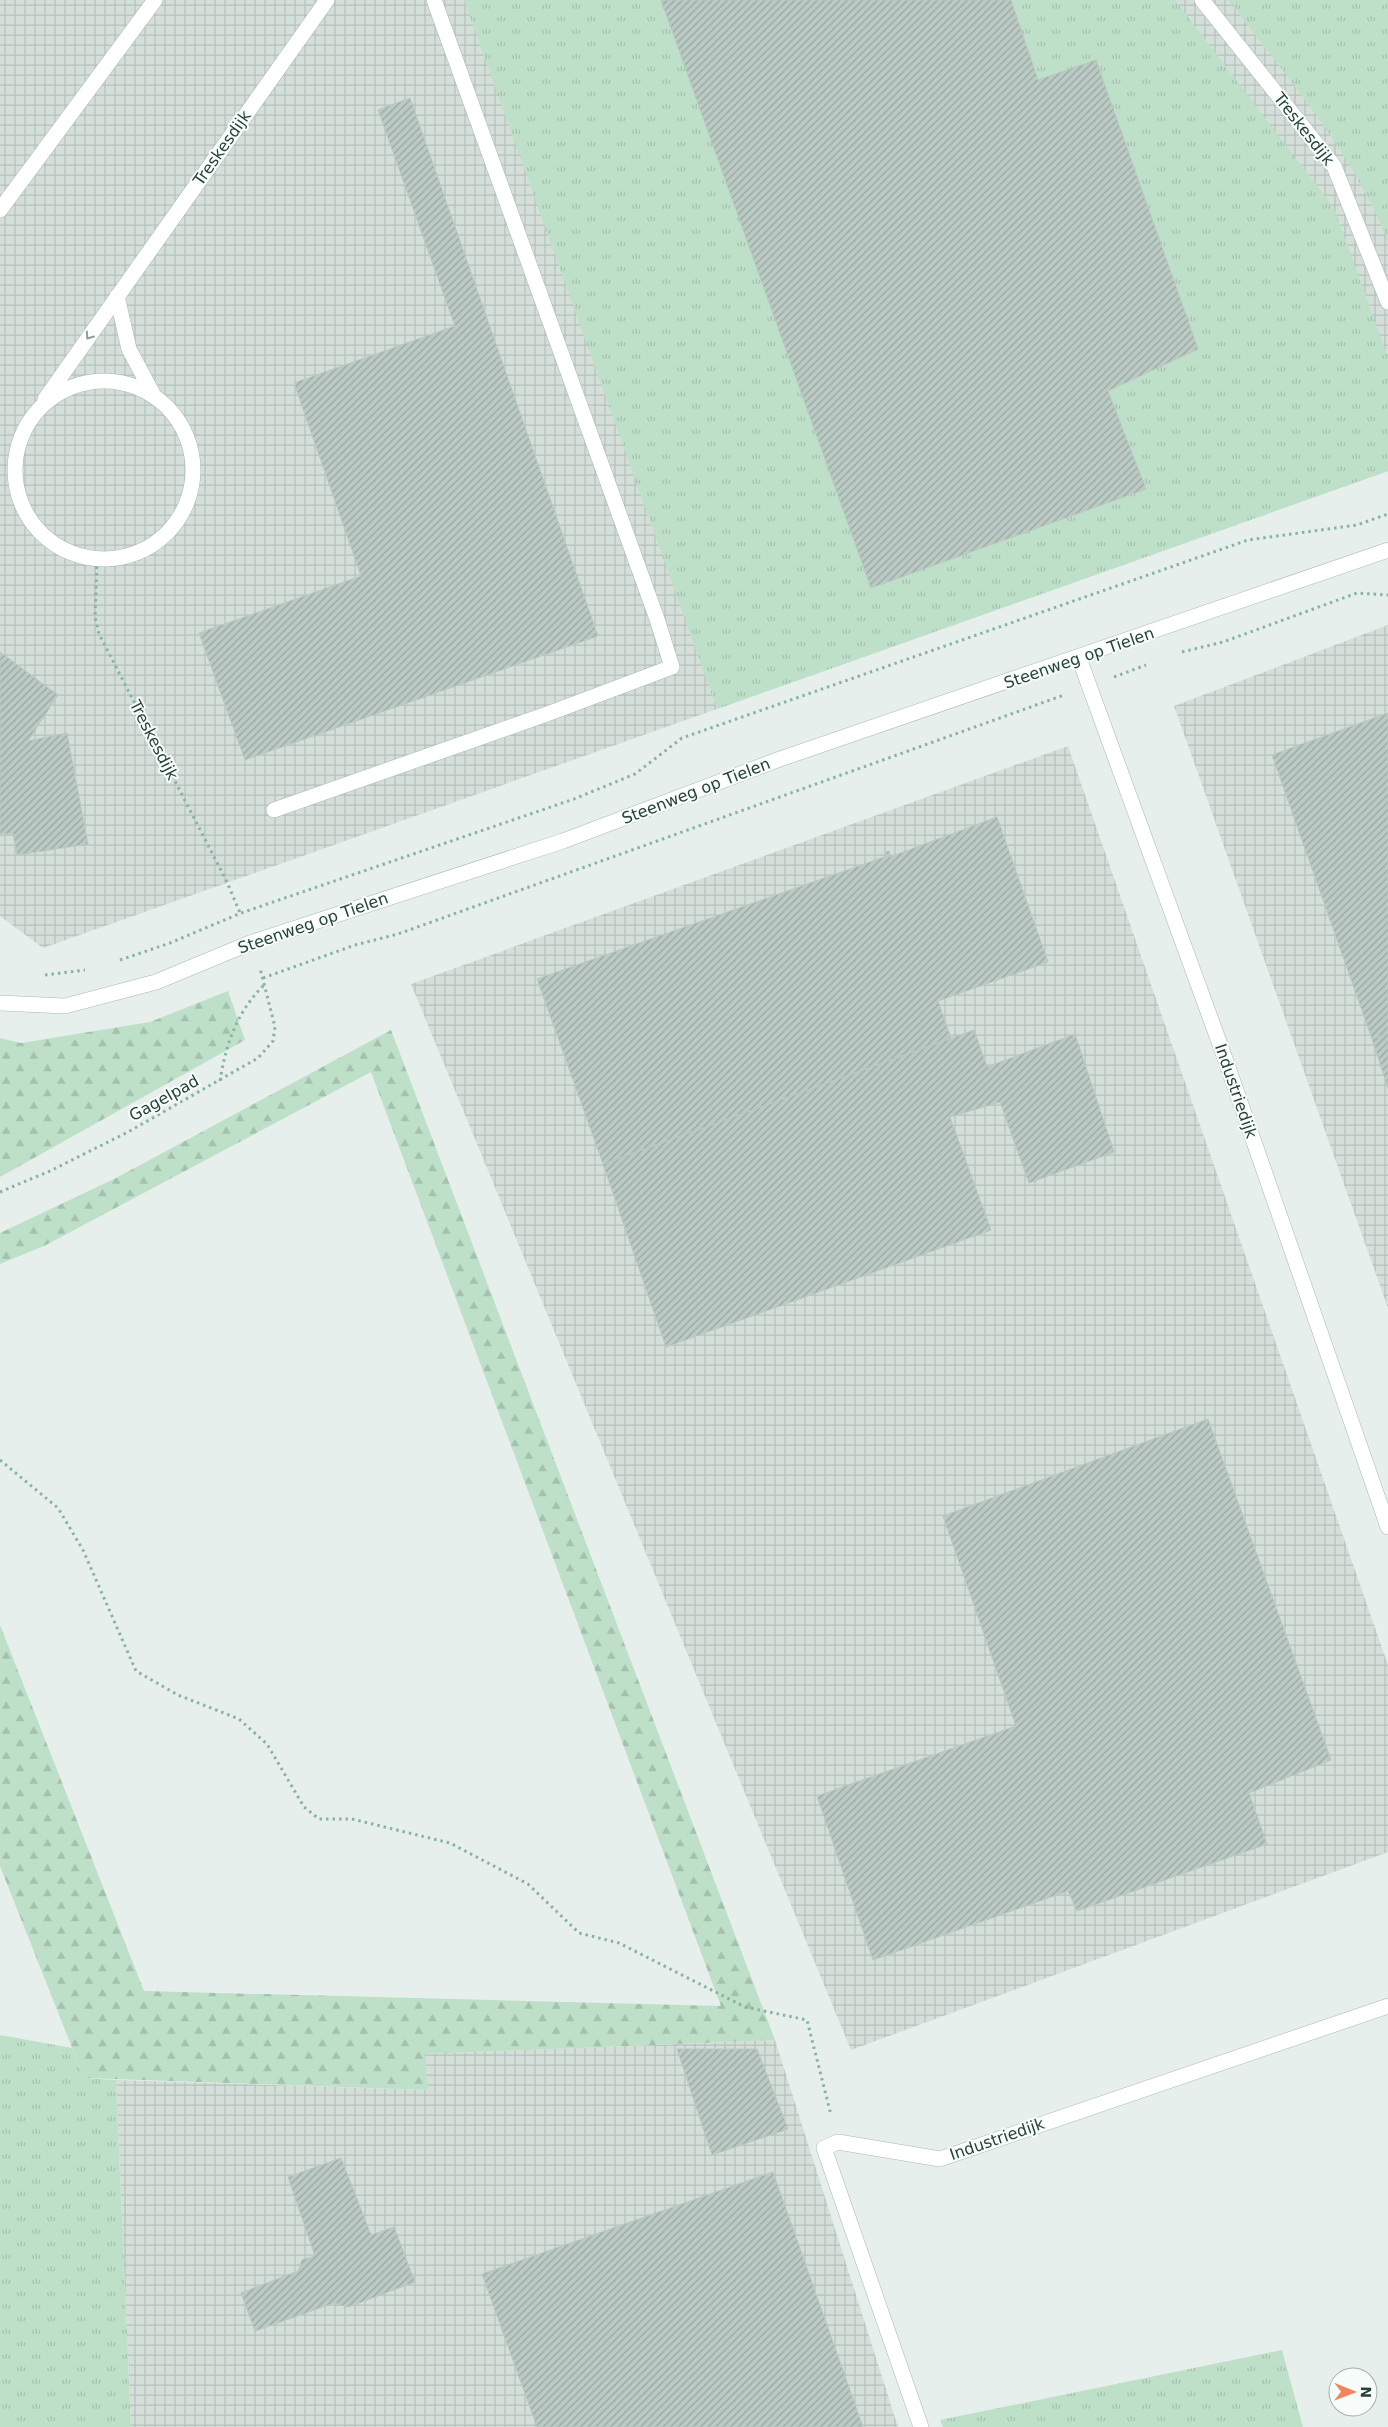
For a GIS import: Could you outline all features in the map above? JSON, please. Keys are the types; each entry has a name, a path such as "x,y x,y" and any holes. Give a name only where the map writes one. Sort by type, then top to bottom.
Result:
{"street":[{"path":"0,210 155,0"},
{"name":"Treskesdijk","path":"32,416 52,397 75,385 84,383 102,380 129,383 153,394 173,412 187,434 194,460 193,486 184,511 168,533 148,549 123,558 97,560 70,554 47,540 29,519 18,494 15,467 20,440 32,416 327,0"},
{"path":"274,810 547,714 672,667 657,619 434,0"},
{"name":"Treskesdijk","path":"1202,0 1334,166 1388,302"},
{"name":"Treskesdijk","path":"118,296 129,350 153,394"},
{"name":"Steenweg op Tielen","path":"0,1003 65,1006 156,982 250,943 562,841 780,759 1079,658 1388,550"},
{"name":"Industriedijk","path":"1079,658 1222,1050 1388,1526"},
{"name":"Industriedijk","path":"838,2142 940,2159 1388,2006"},
{"path":"838,2142 824,2148 921,2427"}],"path":[{"path":"117,961 170,943 241,914 574,799 636,774 682,738 1248,540 1357,525 1388,514"},
{"name":"Treskesdijk","path":"97,560 95,617 99,634 226,880 241,914"},
{"path":"1175,654 1223,642 1357,593 1388,595"},
{"path":"1089,686 1149,664"},
{"name":"Gagelpad","path":"0,1192 50,1171 128,1132 258,1058 273,1042 276,1027 263,978 346,948 398,934 1089,686"},
{"path":"40,976 91,969"},
{"path":"220,1081 223,1063 234,1028 247,1004 265,985"},
{"path":"0,1460 58,1508 84,1550 136,1671 178,1695 239,1719 267,1744 304,1808 319,1819 352,1820 450,1843 528,1884 579,1933 619,1943 745,2007 807,2020 838,2142"}],"shaded area":[{"path":"0,0 1388,0 1388,471 43,948 0,916"},
{"path":"1388,625 1388,1308 1174,706"},
{"path":"1068,746 1388,1665 1388,1852 851,2050 411,984"},
{"path":"775,2040 898,2427 131,2427 116,2080 427,2090 425,2054"}],"green space":[{"path":"464,0 1175,0 1334,208 1388,357 1388,471 717,709"},
{"path":"1228,0 1388,0 1388,241 1356,176 1337,145 1295,86"},
{"path":"228,991 245,1040 0,1177 0,1038 21,1043 150,1022"},
{"path":"391,1030 775,2040 425,2054 428,2090 84,2078 0,1866 0,1625 144,1991 721,2006 371,1072 44,1246 0,1264 0,1233 116,1178"},
{"path":"0,2035 72,2048 84,2078 116,2080 131,2427 0,2427"},
{"path":"1282,2350 1303,2427 943,2427 940,2420"}],"building":[{"path":"661,0 1011,0 1038,80 1096,60 1198,349 1108,391 1146,489 871,588"},
{"path":"410,98 598,636 245,760 199,633 361,576 294,383 455,326 378,110"},
{"path":"0,652 58,695 28,741 67,733 88,844 17,855 13,834 0,834"},
{"path":"1388,713 1388,1033 1372,1039 1272,755"},
{"path":"997,817 1048,962 938,1001 951,1038 603,1164 537,979 887,856 886,852 889,851 890,857"},
{"path":"974,1030 987,1067 1075,1034 1114,1152 1029,1183 1000,1102 950,1117 991,1230 666,1347 603,1164"},
{"path":"1388,1033 1388,1088 1372,1039"},
{"path":"1208,1419 1331,1760 1249,1793 1267,1844 1077,1911 1068,1891 873,1960 817,1796 1016,1726 943,1516"},
{"path":"677,2049 757,2049 788,2129 712,2155"},
{"path":"341,2158 371,2235 394,2227 415,2282 348,2307 334,2303 255,2331 241,2293 298,2271 302,2260 315,2256 288,2177"},
{"path":"773,2172 863,2427 537,2427 482,2274"}]}
